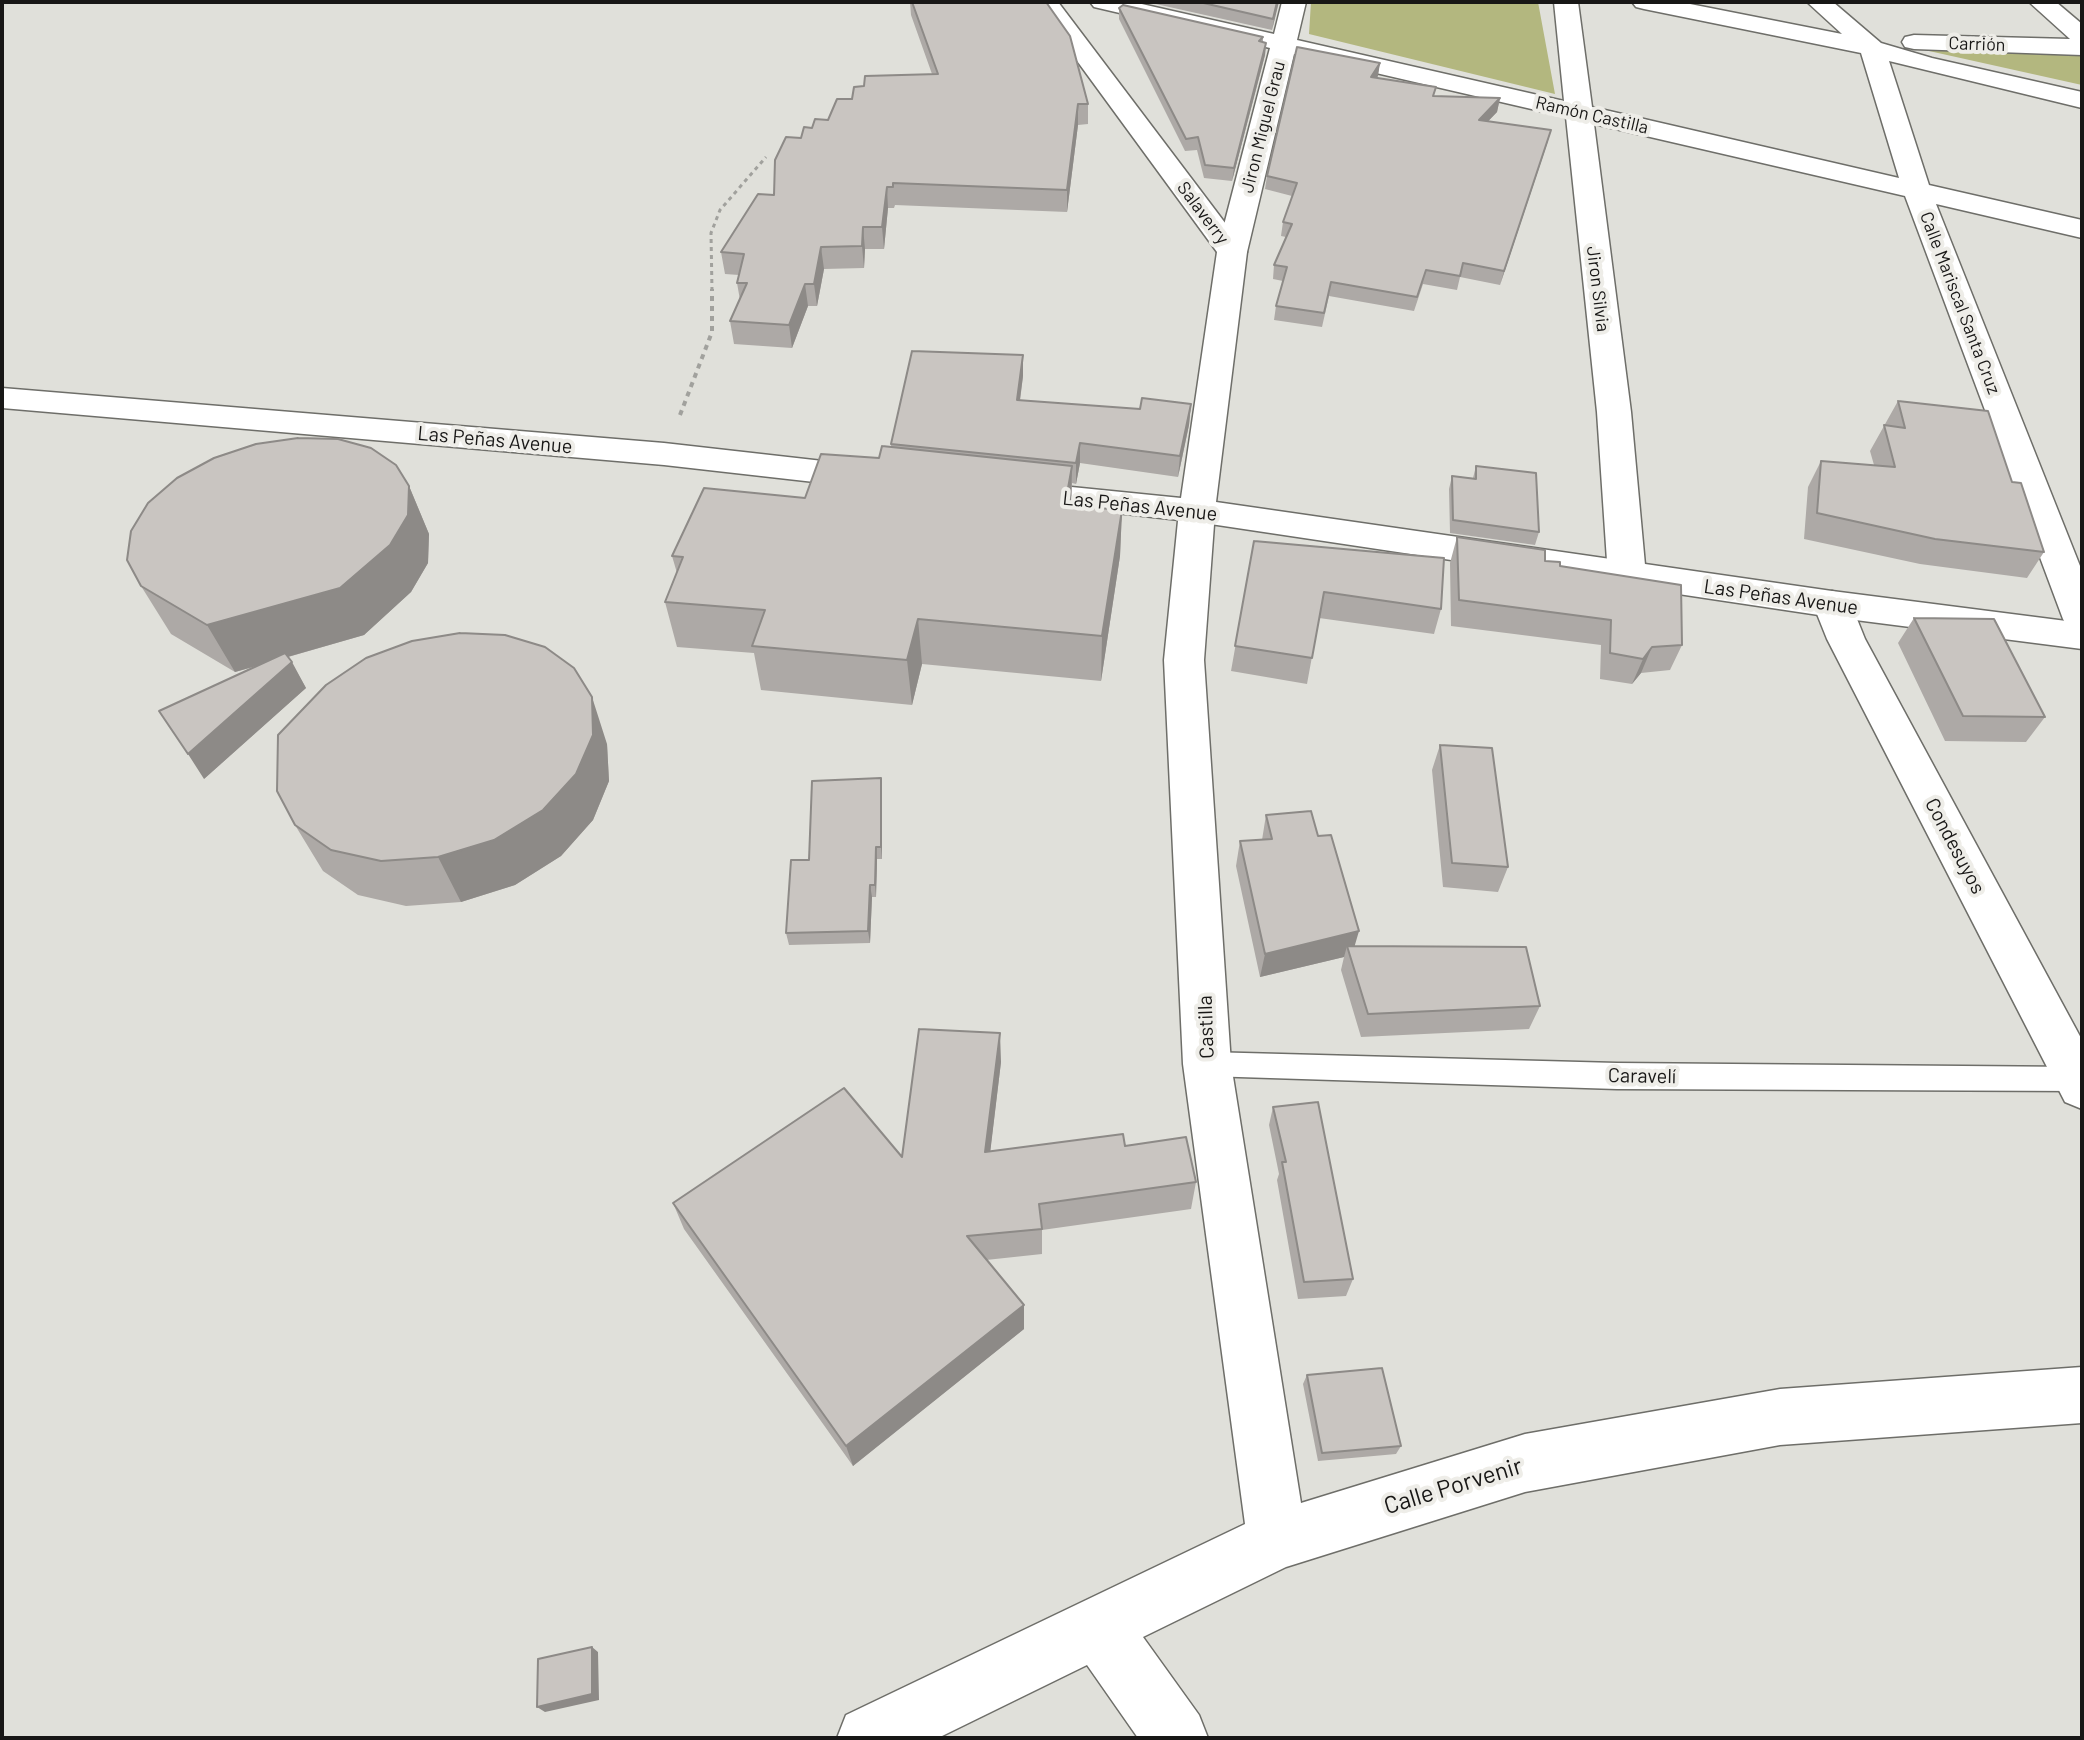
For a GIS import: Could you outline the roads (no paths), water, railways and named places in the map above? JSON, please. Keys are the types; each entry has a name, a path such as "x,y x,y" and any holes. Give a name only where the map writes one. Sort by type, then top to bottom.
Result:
{"street":[{"name":"Salaverry","path":"1046,2 1232,252 1197,511"},
{"name":"Ramón Castilla","path":"1102,2 2082,229"},
{"name":"Jiron Miguel Grau","path":"1232,252 1294,2"},
{"name":"Jiron Silvia","path":"1566,2 1614,412 1627,576"},
{"path":"1644,2 1872,48 1926,64 2082,100"},
{"path":"1819,2 1872,48"},
{"path":"2041,2 2082,37"},
{"name":"Carrión","path":"1872,48 1911,41 2082,47"},
{"name":"Calle Mariscal Santa Cruz","path":"1872,48 1917,191 2082,619"},
{"name":"Las Peñas Avenue","path":"2,398 664,454 914,482"},
{"name":"Las Peñas Avenue","path":"977,488 1197,511 1627,576 2082,636"},
{"name":"Castilla","path":"1197,511 1184,660 1207,1064 1277,1540"},
{"name":"Condesuyos","path":"1832,604 1846,639 2080,1084"},
{"name":"Calle Porvenir","path":"869,1738 1277,1540 1540,1460 1780,1417 2082,1395"},
{"path":"1097,1626 1176,1738"}],"lane":[{"name":"Caravelí","path":"1207,1064 1617,1076 2080,1084"}]}
